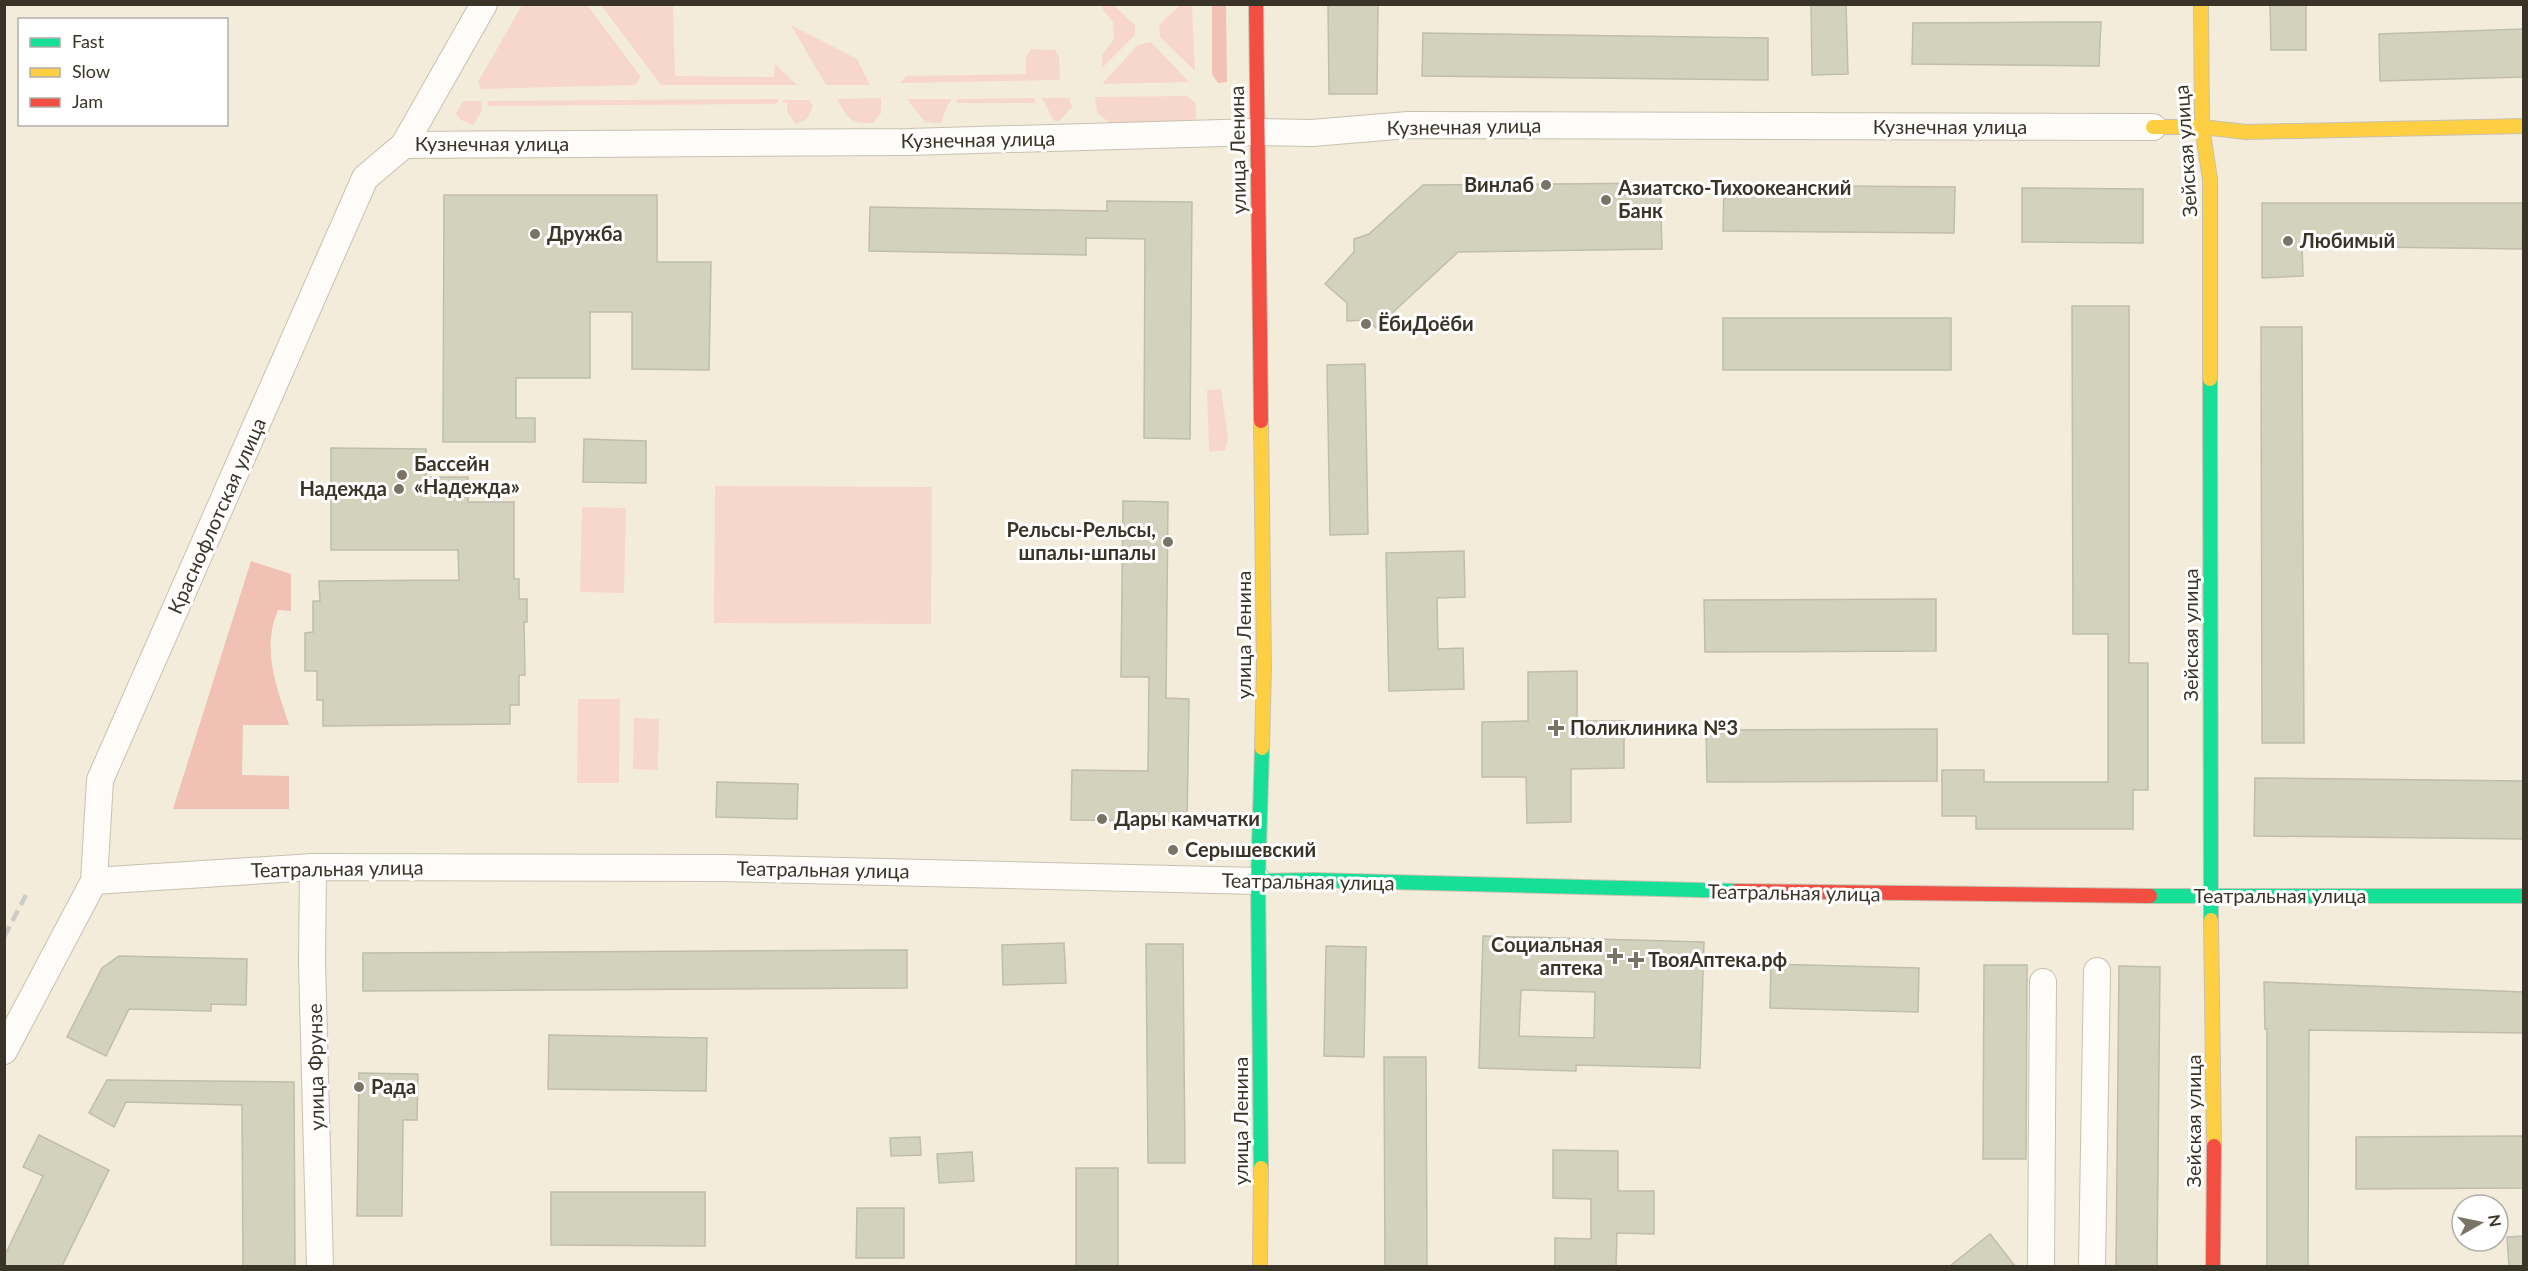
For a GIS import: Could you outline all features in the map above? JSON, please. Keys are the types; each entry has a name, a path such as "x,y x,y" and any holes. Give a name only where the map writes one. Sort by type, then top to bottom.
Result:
{"main road":[{"name":"улица Ленина","path":"1256,4 1264,643 1258,882 1260,1266"},
{"name":"Зейская улица","path":"2201,4 2202,127 2210,179 2210,897 2214,1043 2213,1266"},
{"name":"Кузнечная улица","path":"2153,127 2202,127 2246,132 2523,126"},
{"name":"Театральная улица","path":"1258,882 1314,880 1719,892 2210,897 2523,896"}],"street":[{"name":"Краснофлотская улица","path":"4,1051 94,881 100,780 365,178 404,145 484,4"},
{"name":"Кузнечная улица","path":"404,145 909,142 1257,132 1312,133 1408,125 2153,127"},
{"name":"Театральная улица","path":"94,881 313,867 722,868 1258,882"},
{"name":"улица Фрунзе","path":"313,867 312,962 320,1266"},
{"path":"2092,1266 2097,971"},
{"path":"2041,1266 2043,982"}],"shaded area":[{"path":"522,5 587,5 641,77 635,85 481,89 478,82"},
{"path":"601,5 673,5 675,76 774,77 775,64 797,85 661,85"},
{"path":"1102,5 1113,5 1135,25 1135,35 1102,68 1102,55 1114,39 1113,22 1103,10"},
{"path":"1180,5 1192,5 1195,71 1160,37 1159,25"},
{"path":"1212,5 1226,5 1227,82 1218,83 1212,74"},
{"path":"791,25 857,59 870,85 826,85"},
{"path":"1151,42 1189,82 1102,84 1138,45"},
{"path":"1031,49 1055,50 1059,57 1060,80 900,83 906,76 1026,74 1026,58"},
{"path":"1187,96 1196,104 1196,121 1110,123 1097,113 1095,97"},
{"path":"881,98 881,113 873,123 854,121 837,99"},
{"path":"1035,98 1035,103 957,103 957,99"},
{"path":"1042,98 1069,98 1072,107 1059,121 1054,121"},
{"path":"779,99 776,104 488,106 488,101"},
{"path":"907,99 951,99 951,102 948,104 941,123 925,122"},
{"path":"783,100 809,100 813,106 807,119 795,124 787,111 787,103 783,103"},
{"path":"463,101 481,101 482,111 473,125 461,120 456,114"},
{"path":"1221,389 1228,439 1225,450 1209,452 1207,390"},
{"path":"715,486 932,487 931,624 714,623"},
{"path":"582,507 626,508 624,593 580,592"},
{"path":"251,561 291,574 291,611 278,610 271,640 273,668 289,725 243,725 242,775 289,776 289,809 173,809"},
{"path":"578,699 620,699 619,783 577,783"},
{"path":"634,718 659,719 658,770 633,769"}],"building":[{"path":"1328,4 1378,4 1377,94 1329,94"},
{"path":"1811,4 1846,4 1848,74 1812,75"},
{"path":"2270,4 2306,4 2306,50 2271,50"},
{"path":"2101,22 2099,66 1912,64 1913,23"},
{"path":"2523,29 2523,77 2380,81 2379,34"},
{"path":"1423,33 1768,38 1768,80 1422,76"},
{"path":"1660,183 1662,249 1458,252 1376,328 1367,320 1347,321 1347,303 1325,284 1354,252 1354,239 1369,234 1423,185"},
{"path":"1724,185 1955,187 1954,233 1723,231"},
{"path":"2022,188 2143,189 2143,243 2022,242"},
{"path":"444,195 657,195 657,262 711,262 709,370 632,369 632,312 590,312 590,378 516,378 516,418 535,418 535,442 443,442"},
{"path":"1107,201 1192,202 1190,439 1144,438 1145,239 1086,238 1086,255 869,251 870,207 1107,211"},
{"path":"2262,203 2523,203 2522,249 2302,246 2303,276 2262,278"},
{"path":"2072,306 2129,306 2129,663 2148,663 2148,790 2133,790 2133,829 1976,829 1976,816 1942,816 1942,770 1984,770 1984,782 2108,782 2108,634 2073,634"},
{"path":"1723,318 1951,318 1951,370 1723,370"},
{"path":"2261,327 2302,327 2304,743 2262,743"},
{"path":"1365,364 1368,534 1330,535 1327,365"},
{"path":"584,439 646,441 646,483 583,482"},
{"path":"331,448 426,449 426,477 468,477 468,502 514,502 514,579 519,579 519,599 527,599 527,622 524,622 525,675 519,675 519,705 510,705 510,724 323,726 323,700 317,700 317,671 305,671 305,633 313,632 313,601 320,601 319,581 459,580 458,550 331,550"},
{"path":"1123,501 1168,502 1166,698 1189,699 1187,821 1071,820 1072,770 1148,771 1149,677 1121,677"},
{"path":"1464,551 1465,597 1437,598 1438,649 1463,648 1464,689 1389,691 1386,553"},
{"path":"1936,599 1936,651 1705,652 1704,600"},
{"path":"1577,671 1577,721 1624,721 1624,768 1571,769 1571,822 1527,823 1526,777 1482,777 1482,722 1528,721 1528,672"},
{"path":"1937,729 1937,781 1707,782 1706,730"},
{"path":"2255,778 2523,781 2523,839 2254,836"},
{"path":"717,782 798,784 797,819 716,817"},
{"path":"1483,936 1704,942 1700,1068 1576,1065 1576,1071 1479,1068","holes":["1521,990 1595,992 1594,1038 1519,1036"]},
{"path":"1064,943 1066,983 1003,985 1002,945"},
{"path":"1146,944 1183,944 1185,1163 1148,1163"},
{"path":"1326,946 1366,947 1364,1057 1324,1056"},
{"path":"907,950 907,988 363,991 363,953"},
{"path":"119,956 247,959 246,1005 211,1004 211,1011 129,1009 106,1056 67,1037 102,968"},
{"path":"1771,964 1919,968 1918,1012 1770,1008"},
{"path":"1984,965 2027,965 2026,1159 1983,1159"},
{"path":"2119,966 2160,967 2157,1266 2116,1266"},
{"path":"2264,982 2523,992 2523,1033 2309,1030 2308,1266 2267,1266 2267,1029 2265,1029"},
{"path":"549,1035 707,1038 706,1091 548,1089"},
{"path":"1384,1057 1426,1057 1427,1266 1385,1266"},
{"path":"359,1073 418,1074 417,1120 403,1120 402,1216 357,1216"},
{"path":"107,1080 294,1082 295,1266 243,1266 242,1105 126,1102 114,1127 89,1113"},
{"path":"39,1135 109,1170 62,1266 4,1266 4,1257 43,1176 23,1167"},
{"path":"2523,1136 2523,1188 2356,1189 2356,1137"},
{"path":"920,1137 921,1155 891,1156 890,1138"},
{"path":"1553,1150 1618,1151 1618,1191 1654,1191 1654,1234 1617,1233 1616,1266 1555,1266 1555,1238 1591,1239 1591,1199 1553,1198"},
{"path":"972,1152 974,1181 939,1183 937,1154"},
{"path":"1076,1168 1118,1168 1118,1266 1076,1266"},
{"path":"551,1192 705,1192 705,1246 551,1245"},
{"path":"857,1208 904,1208 904,1258 856,1258"},
{"path":"1990,1234 2015,1266 1950,1266"},
{"path":"2523,1236 2523,1266 2509,1266 2510,1237"}],"railway":[{"path":"4,937 26,895"}],"traffic: fast":[{"path":"2210,379 2211,920"},
{"path":"1261,1168 1258,881 1262,748"},
{"path":"1258,881 1314,880 1737,891"},
{"path":"2150,896 2524,896"}],"traffic: slow":[{"path":"2201,4 2202,127 2210,179 2210,379"},
{"path":"2153,127 2202,127 2246,132 2524,126"},
{"path":"1261,421 1264,667 1262,748"},
{"path":"2211,920 2214,1146"},
{"path":"1260,1266 1261,1168"}],"traffic: jam":[{"path":"1256,4 1261,421"},
{"path":"1737,891 2150,896"},
{"path":"2213,1266 2214,1146"}],"place":[{"name":"Винлаб","path":"1546,185"},
{"name":"Азиатско-Тихоокеанский Банк","path":"1606,200"},
{"name":"Дружба","path":"535,234"},
{"name":"Любимый","path":"2288,241"},
{"name":"ЁбиДоёби","path":"1366,324"},
{"name":"Бассейн «Надежда»","path":"402,475"},
{"name":"Надежда","path":"399,489"},
{"name":"Рельсы-Рельсы, шпалы-шпалы","path":"1168,542"},
{"name":"Поликлиника №3","path":"1556,728"},
{"name":"Дары камчатки","path":"1102,819"},
{"name":"Серышевский","path":"1173,850"},
{"name":"Социальная аптека","path":"1615,956"},
{"name":"ТвояАптека.рф","path":"1636,960"},
{"name":"Рада","path":"359,1087"}]}
